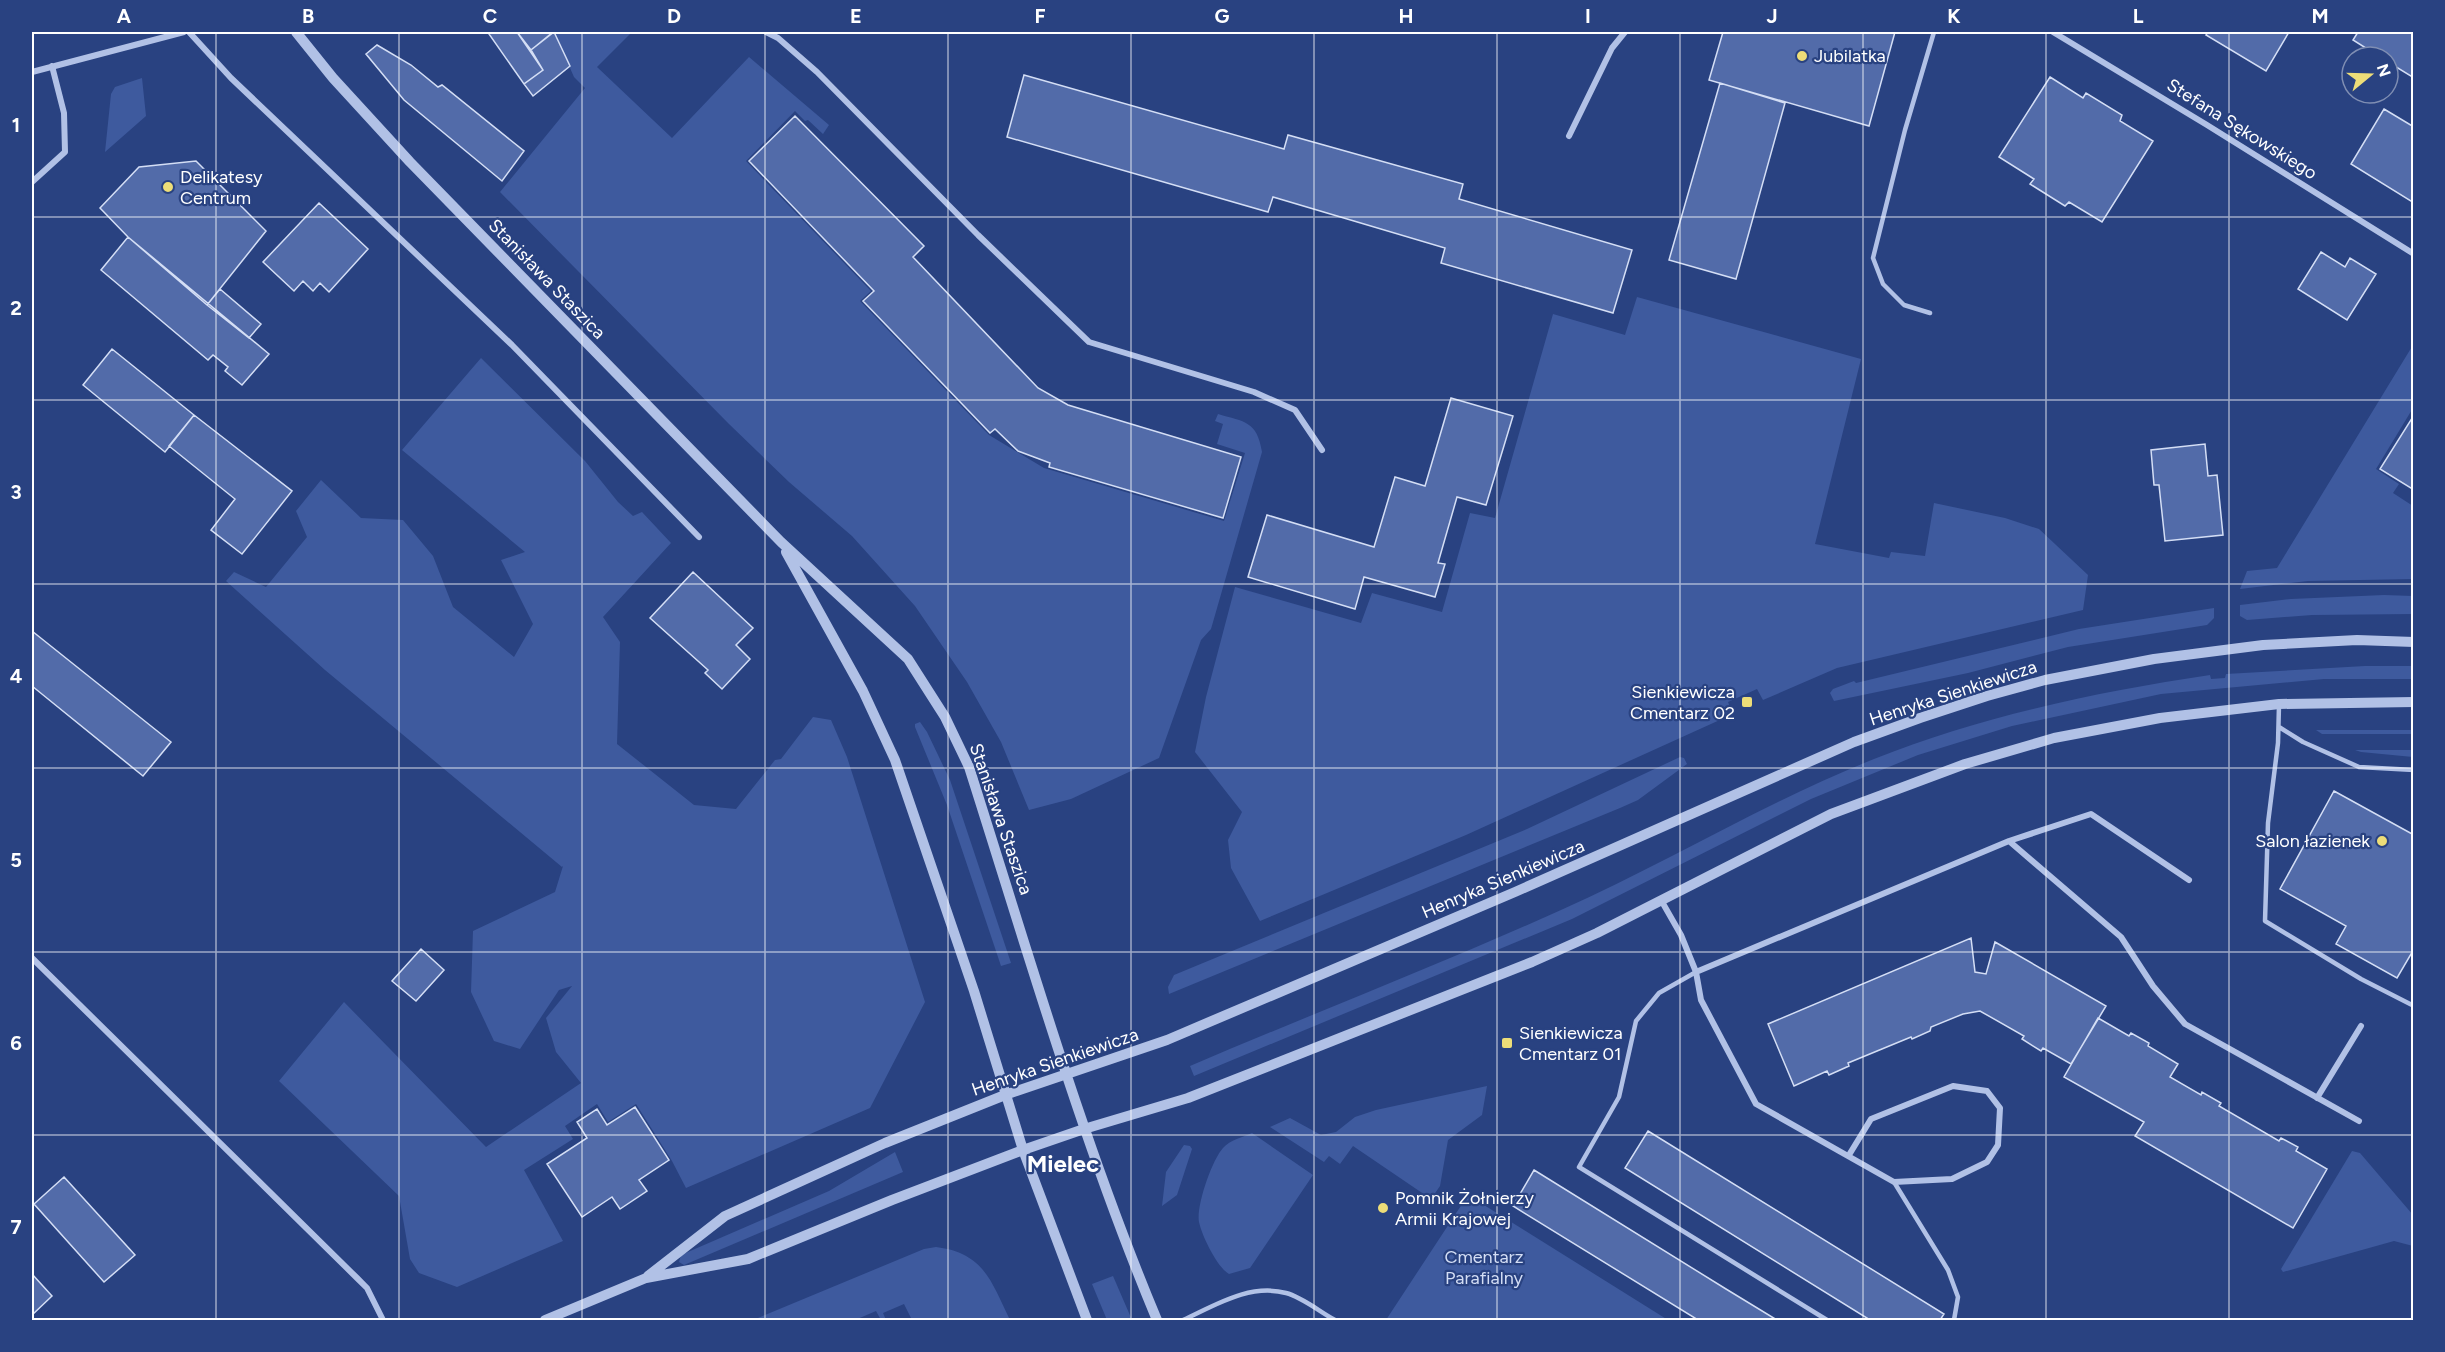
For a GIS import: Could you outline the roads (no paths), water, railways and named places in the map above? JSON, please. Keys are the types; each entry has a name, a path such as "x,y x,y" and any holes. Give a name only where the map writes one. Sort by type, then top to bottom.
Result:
{"street":[{"path":"32,72 184,32"},
{"path":"189,32 231,78 512,345 699,537"},
{"name":"Stanisława Staszica","path":"296,32 333,78 410,162 781,542 908,659 945,717 969,767 1084,1129 1127,1247 1157,1320"},
{"path":"766,32 778,38 817,72 969,227 1089,342 1254,392 1295,410 1322,450"},
{"path":"1569,136 1612,48 1625,32"},
{"name":"Stefana Sękowskiego","path":"2053,32 2207,125 2414,255"},
{"path":"32,182 65,152 64,113 52,66"},
{"name":"Stanisława Staszica","path":"781,542 863,691 895,760 974,990 1023,1150 1087,1320"},
{"name":"Henryka Sienkiewicza","path":"646,1278 725,1216 885,1143 1005,1095 1167,1040 1515,892 1854,742 1987,696 2101,668 2154,658 2263,645 2357,640 2414,642"},
{"name":"Henryka Sienkiewicza","path":"545,1320 646,1278 748,1259 903,1195 1023,1150 1188,1098 1510,971 1598,933 1831,814 1965,764 2054,738 2160,718 2278,704 2414,702"},
{"path":"1696,972 2009,841 2091,814 2189,880"},
{"path":"2009,841 2121,937 2153,987 2185,1024 2359,1121"},
{"path":"1661,900 1681,935 1696,972 1701,1000 1756,1104 1894,1182 1952,1179 1987,1162 1998,1145 2000,1108 1987,1091 1953,1086 1871,1119 1848,1155"},
{"path":"32,958 367,1288 383,1320"},
{"path":"2317,1098 2361,1026"}],"lane":[{"path":"1930,313 1905,305 1883,284 1873,258 1905,130 1934,32"},
{"path":"2278,704 2278,727 2268,823 2265,921 2361,979 2414,1006"},
{"path":"2278,727 2302,742 2359,767 2414,771"},
{"path":"1696,972 1659,993 1636,1020 1619,1097 1579,1167 1827,1320"},
{"path":"1894,1182 1948,1270 1958,1297 1954,1320"},
{"path":"1183,1320 1241,1294 1264,1290 1287,1293 1335,1320"}],"place":[{"name":"Jubilatka","path":"1802,56"},
{"name":"Delikatesy Centrum","path":"168,187"},
{"name":"Sienkiewicza Cmentarz 02","path":"1747,702"},
{"name":"Salon łazienek","path":"2382,841"},
{"name":"Sienkiewicza Cmentarz 01","path":"1507,1043"},
{"name":"Pomnik Żołnierzy Armii Krajowej","path":"1383,1208"}],"district":[{"name":"Mielec","path":"1063,1164"}],"park label":[{"name":"Cmentarz Parafialny","path":"1484,1267"}]}
